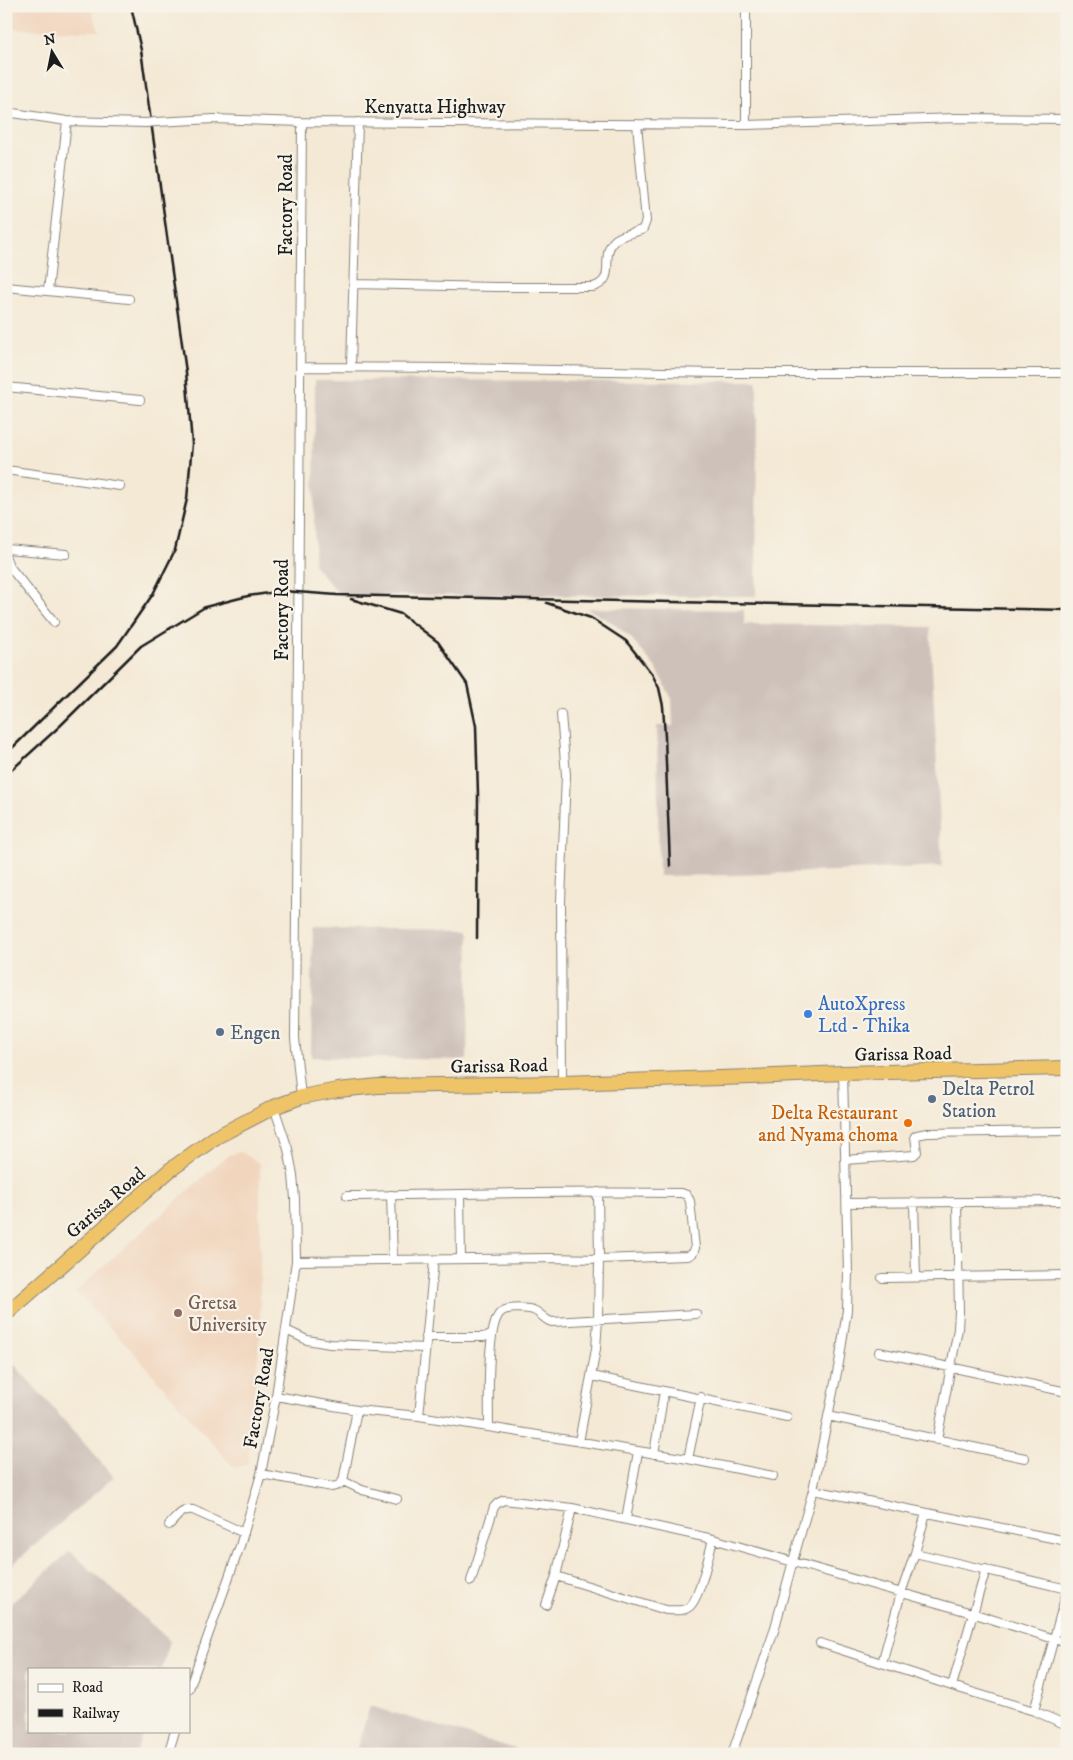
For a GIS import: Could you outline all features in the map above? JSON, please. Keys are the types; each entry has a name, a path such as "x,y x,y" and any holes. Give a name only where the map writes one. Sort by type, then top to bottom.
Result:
{"highway":[{"name":"Garissa Road","path":"6,1314 170,1170 216,1137 274,1107 301,1097 338,1090 378,1086 562,1083 843,1073 1067,1068"}],"street":[{"path":"746,6 746,124"},
{"path":"6,86 7,112"},
{"name":"Kenyatta Highway","path":"7,112 67,121 146,123 214,119 302,122 746,124 956,118 1067,119"},
{"path":"48,291 67,121"},
{"name":"Factory Road","path":"301,1097 295,1038 302,122"},
{"path":"351,367 358,122"},
{"path":"354,284 496,287 593,287 601,284 606,280 610,246 616,239 643,229 646,221 637,124"},
{"path":"6,287 129,299"},
{"path":"301,367 718,373 1067,373"},
{"path":"6,387 140,400"},
{"path":"6,470 120,486"},
{"path":"6,549 66,554"},
{"path":"6,558 9,566 54,622"},
{"path":"561,714 566,775 561,901 562,1083"},
{"path":"732,1754 774,1631 813,1490 839,1363 847,1310 848,1272 843,1073"},
{"name":"Factory Road","path":"190,1686 240,1546 261,1474 286,1330 296,1261 295,1199 288,1149 274,1107"},
{"path":"845,1160 914,1155 917,1152 915,1136 927,1133 1067,1131"},
{"path":"296,1261 599,1259 688,1256 693,1253 695,1248 690,1202 687,1195 682,1193 598,1192 347,1196"},
{"path":"579,1442 592,1376 598,1319 598,1192"},
{"path":"460,1194 461,1259"},
{"path":"391,1195 393,1260"},
{"path":"847,1203 1067,1201"},
{"path":"914,1203 916,1277"},
{"path":"936,1440 958,1329 957,1203"},
{"path":"418,1416 434,1260"},
{"path":"882,1278 1067,1275"},
{"path":"489,1427 491,1335 498,1314 501,1311 507,1309 530,1309 536,1311 549,1322 696,1314"},
{"path":"286,1330 307,1340 330,1344 425,1348"},
{"path":"426,1337 483,1337 491,1335"},
{"path":"879,1352 1067,1392"},
{"path":"592,1376 787,1417"},
{"path":"654,1454 664,1391"},
{"path":"276,1396 357,1410 418,1416 489,1427 688,1459 774,1476"},
{"path":"688,1459 700,1398"},
{"path":"261,1474 332,1487 339,1485 343,1481 357,1410"},
{"path":"828,1416 1025,1458"},
{"path":"626,1520 638,1452"},
{"path":"343,1481 355,1488 397,1499"},
{"path":"813,1490 1067,1541"},
{"path":"471,1581 489,1520 498,1502 504,1500 572,1508 714,1539 972,1613 1067,1643"},
{"path":"546,1605 556,1576 572,1508"},
{"path":"169,1526 184,1510 189,1509 244,1533"},
{"path":"882,1663 901,1593 916,1553 926,1513"},
{"path":"556,1576 666,1610 679,1611 689,1608 696,1598 714,1539"},
{"path":"916,1553 1067,1590 1034,1711"},
{"path":"952,1686 986,1569"},
{"path":"820,1643 1034,1711 1067,1725"},
{"path":"168,1754 174,1732"}],"shaded area":[{"path":"6,6 90,6 99,31 7,29"},
{"path":"315,380 757,381 756,596 340,595 314,565"},
{"path":"586,608 744,610 744,624 930,627 942,866 741,875 659,876 657,726 673,726 672,699 656,668 632,639 613,623"},
{"path":"313,928 469,930 467,1060 311,1057"},
{"name":"Gretsa University","path":"237,1152 243,1153 260,1164 260,1333 248,1464 234,1468 129,1347 75,1292 220,1162"},
{"path":"6,1355 114,1477 6,1570"},
{"path":"70,1551 170,1641 162,1668 28,1668 28,1732 143,1732 136,1754 6,1754 6,1688 10,1684 6,1680 6,1608"},
{"path":"370,1706 523,1751 522,1754 355,1754"}],"railway":[{"path":"6,754 117,646 153,594 175,550 187,499 192,444 186,372 141,50 131,6"},
{"path":"6,775 60,726 141,646 205,607 248,596 283,591 337,595 1067,610"},
{"path":"351,599 401,614 438,642 467,684 476,726 478,794 477,938"},
{"path":"547,603 591,618 626,641 652,674 659,688 663,706 665,737 670,866"}],"place":[{"name":"AutoXpress Ltd - Thika","path":"808,1014"},
{"name":"Engen","path":"220,1032"},
{"name":"Delta Petrol Station","path":"932,1099"},
{"name":"Delta Restaurant and Nyama choma","path":"908,1123"},
{"name":"Gretsa University","path":"178,1313"}]}
